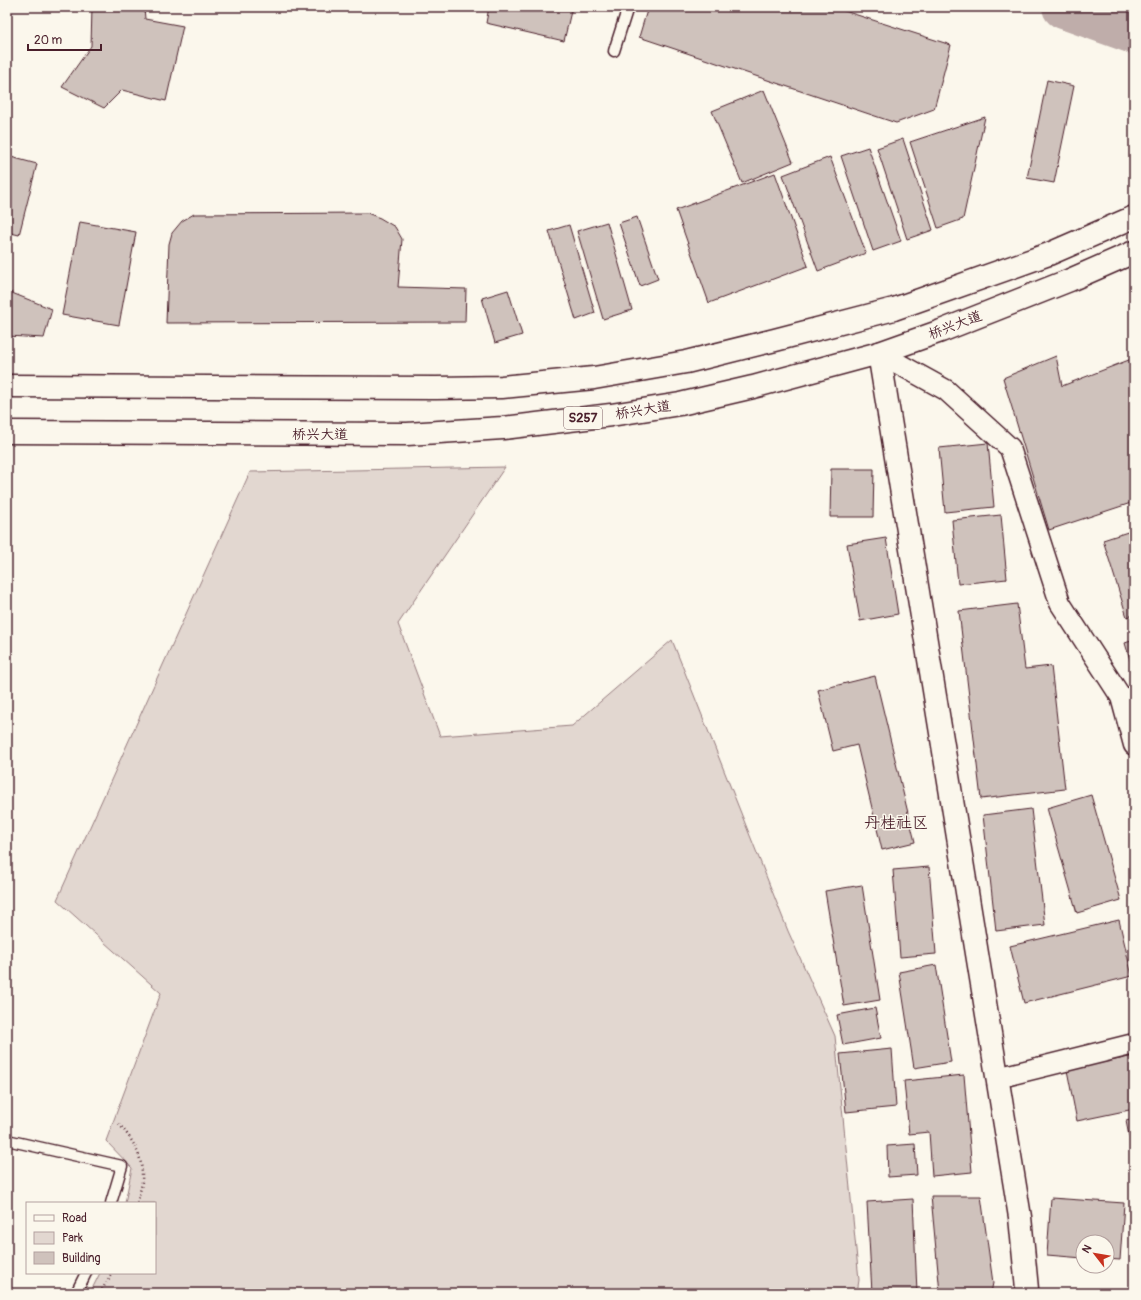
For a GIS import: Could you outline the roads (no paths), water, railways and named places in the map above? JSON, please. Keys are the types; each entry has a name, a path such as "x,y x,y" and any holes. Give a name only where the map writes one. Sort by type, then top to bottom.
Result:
{"main road":[{"path":"7,386 436,388 502,387 594,378 686,362 894,309 1049,254 1134,217"},
{"name":"桥兴大道","path":"7,432 407,434 503,428 611,415 680,404 753,387 879,353 941,331 1070,280 1134,252"},
{"path":"879,353 1020,1217 1027,1291"}],"street":[{"path":"879,353 946,390 1010,448 1060,603 1121,697 1134,745"},
{"path":"997,1078 1134,1044"}],"lane":[{"path":"614,51 628,7"},
{"path":"7,1140 122,1166 111,1202"},
{"path":"76,1293 86,1274"}],"waterway":[{"path":"1064,7 1134,32"}],"district":[{"name":"丹桂社区","path":"896,823"}]}
